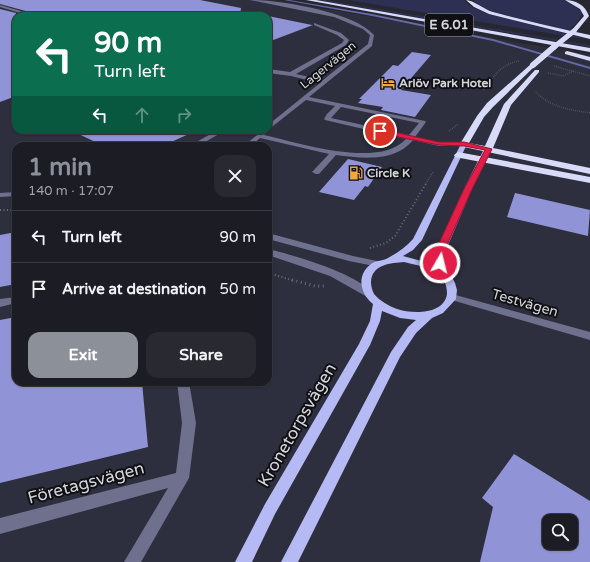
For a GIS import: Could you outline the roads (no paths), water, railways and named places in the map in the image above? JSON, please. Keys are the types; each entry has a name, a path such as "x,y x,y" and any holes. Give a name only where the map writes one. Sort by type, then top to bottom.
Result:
{"highway":[{"name":"E 6.01","path":"308,0 590,50"},
{"name":"E 6.01","path":"333,0 590,44"},
{"path":"468,0 470,4 491,13 590,37"},
{"path":"567,0 582,8 586,12 587,16 576,31"},
{"path":"399,16 535,45 590,59"},
{"path":"590,22 576,31 490,105 481,116 464,144 554,165 590,171"},
{"path":"488,149 508,104 537,66"},
{"path":"458,155 590,180"}],"main road":[{"path":"464,144 418,240 402,254 384,262 368,272 365,283 368,295 378,304 389,310 416,316 428,314 444,307 452,297 452,287 440,263 440,252 488,149"},
{"path":"384,262 404,259 420,262 435,268 446,277"},
{"name":"Kronetorpsvägen","path":"243,562 274,502 364,345 375,321 378,304"},
{"path":"289,562 395,355 412,330 428,314"}],"street":[{"name":"Lagervägen","path":"252,0 337,16 361,25 371,33 372,38 370,45 272,125"},
{"path":"0,6 20,12"},
{"path":"291,74 344,44 346,40 339,34 316,24"},
{"path":"272,72 291,74 324,82"},
{"path":"259,136 334,153 361,155 385,154 401,148 423,122 304,98"},
{"path":"340,105 329,115 328,119 439,144 464,144"},
{"path":"200,142 216,134"},
{"path":"252,142 261,134"},
{"path":"316,172 334,153"},
{"path":"0,195 12,194"},
{"path":"272,237 352,259 384,262"},
{"path":"272,253 339,275 354,283 368,295"},
{"name":"Testvägen","path":"452,297 590,336"},
{"path":"0,303 12,301"},
{"path":"132,562 182,478 190,423 184,386"},
{"name":"Företagsvägen","path":"0,526 182,478"}],"waterway":[{"path":"285,0 372,15 493,40 590,68"}],"place":[{"name":"Arlöv Park Hotel","path":"388,83"},
{"name":"Circle K","path":"356,173"}]}
